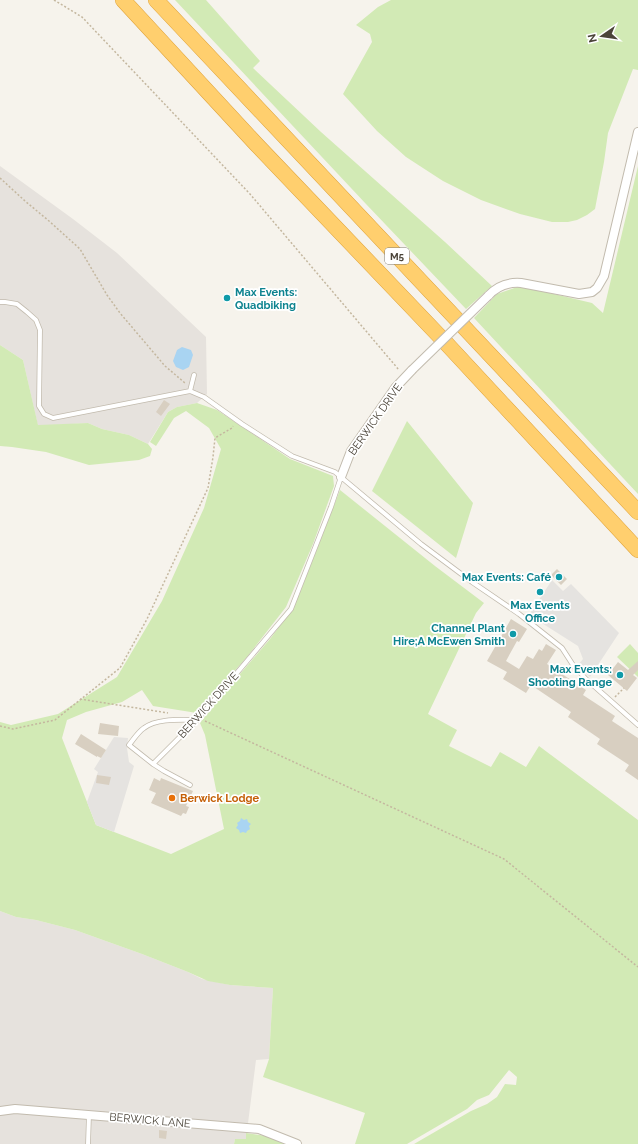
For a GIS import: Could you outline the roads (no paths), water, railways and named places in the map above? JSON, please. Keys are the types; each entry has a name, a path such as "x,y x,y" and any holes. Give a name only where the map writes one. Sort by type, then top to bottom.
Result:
{"highway":[{"name":"M5","path":"123,0 251,138 446,343 638,550"},
{"name":"M5","path":"156,0 638,512"}],"street":[{"name":"BERWICK DRIVE","path":"341,477 351,451 395,388 498,287 514,282 579,294 592,292 597,288 604,276 638,132"},
{"name":"BERWICK LANE","path":"0,1111 15,1109 259,1129 298,1144"}],"lane":[{"path":"0,302 17,304 36,320 40,330 39,406 44,414 53,418 190,391 204,397 292,456 335,472 421,544 472,582 519,614 562,648 573,665 586,680 638,725"},
{"path":"190,391 194,375"},
{"name":"BERWICK DRIVE","path":"153,764 198,719 291,609 333,502 341,477"},
{"path":"190,784 153,764 129,745 144,728 158,722 198,719"},
{"path":"88,1144 89,1115"}],"water":[{"path":"182,347 191,350 193,355 189,367 183,370 176,367 173,361 177,350"},
{"path":"241,818 244,820 247,819 251,824 249,826 250,829 246,833 240,833 236,828 238,825 237,823"}],"place":[{"name":"Max Events: Quadbiking","path":"227,298"},
{"name":"Max Events: Café","path":"559,577"},
{"name":"Max Events Office","path":"540,592"},
{"name":"Channel Plant Hire;A McEwen Smith","path":"513,634"},
{"name":"Max Events: Shooting Range","path":"620,675"},
{"name":"Berwick Lodge","path":"172,798"}]}
